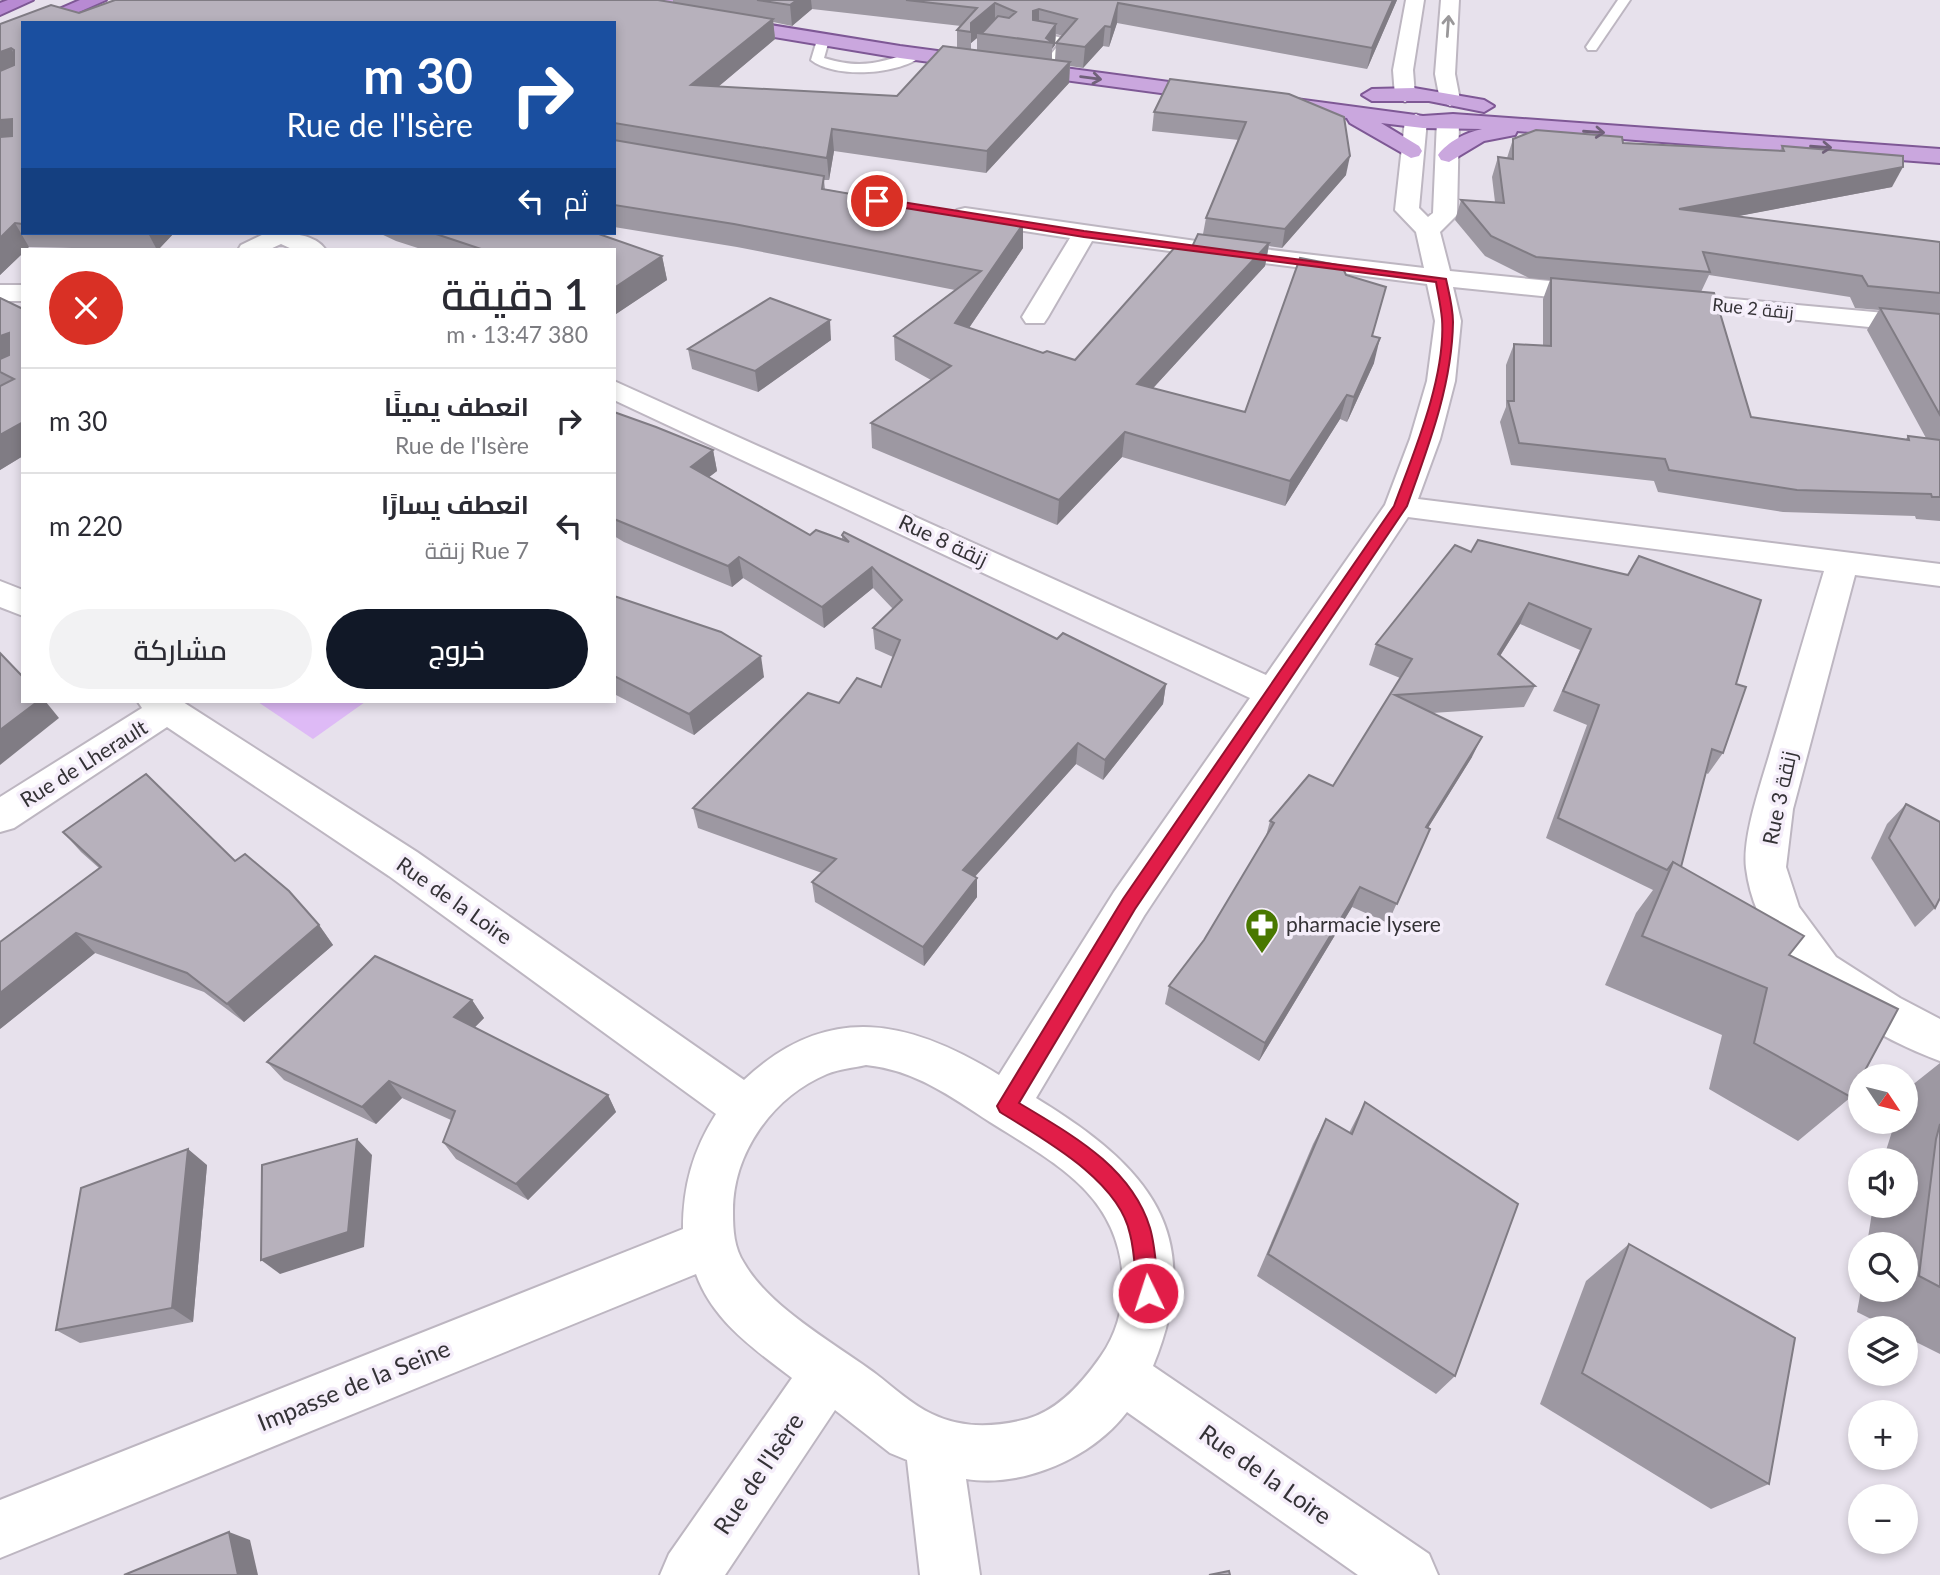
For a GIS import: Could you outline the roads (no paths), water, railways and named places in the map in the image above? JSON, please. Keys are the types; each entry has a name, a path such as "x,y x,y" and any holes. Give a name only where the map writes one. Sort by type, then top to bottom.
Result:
{"highway":[{"path":"0,10 24,0"},
{"path":"41,21 97,0"}],"main road":[{"path":"666,0 1054,58 1402,97 1425,95 1452,111"},
{"path":"637,9 917,55 1412,119 1452,111 1940,156"},
{"path":"1350,89 1383,82 1403,70"},
{"path":"1445,74 1499,98"},
{"path":"1402,97 1393,103 1393,108 1412,119"},
{"path":"1521,104 1546,120"},
{"path":"1332,109 1389,135 1411,152"},
{"path":"1449,155 1463,143 1488,132 1546,120 1940,139"}],"street":[{"path":"1402,97 1403,70 1415,0"},
{"path":"1428,230 1445,215 1452,111 1445,74 1450,0"},
{"path":"1006,1106 1129,904 1400,506 1425,439 1441,381 1448,321 1441,279 1428,230 1407,211 1412,119"},
{"path":"948,212 1084,234 1441,279 1620,296"},
{"path":"1035,317 1084,234"},
{"path":"254,248 280,235"},
{"path":"284,235 309,248"},
{"path":"0,293 21,293"},
{"name":"Rue 2 زنقة","path":"1647,299 1940,327"},
{"name":"Rue 8 زنقة","path":"616,390 1272,693"},
{"path":"1400,506 1940,575"},
{"name":"Rue 3 زنقة","path":"1842,564 1773,809 1766,867 1780,914 1821,970 1884,1012 1940,1041"},
{"path":"0,592 21,604"},
{"name":"Rue de Lherault","path":"0,817 162,706"},
{"name":"Rue de la Loire","path":"162,706 403,864 747,1109"},
{"path":"845,1046 907,1049 940,1064 1006,1106 1086,1155 1122,1196 1140,1230 1148,1293 1135,1348 1106,1398 1066,1433 1009,1452 978,1454 933,1444 910,1433 737,1302 723,1282 708,1244 704,1224 707,1184 722,1145 747,1109 775,1080 813,1055 845,1046"},
{"name":"Impasse de la Seine","path":"0,1529 708,1244"},
{"name":"Rue de l'Isère","path":"690,1575 828,1373"},
{"name":"Rue de la Loire","path":"1121,1376 1408,1575"},
{"path":"933,1444 950,1575"}],"lane":[{"path":"1592,47 1624,0"},
{"path":"1038,36 1068,41 1054,58"}],"place":[{"name":"pharmacie lysere","path":"1262,955"}]}
